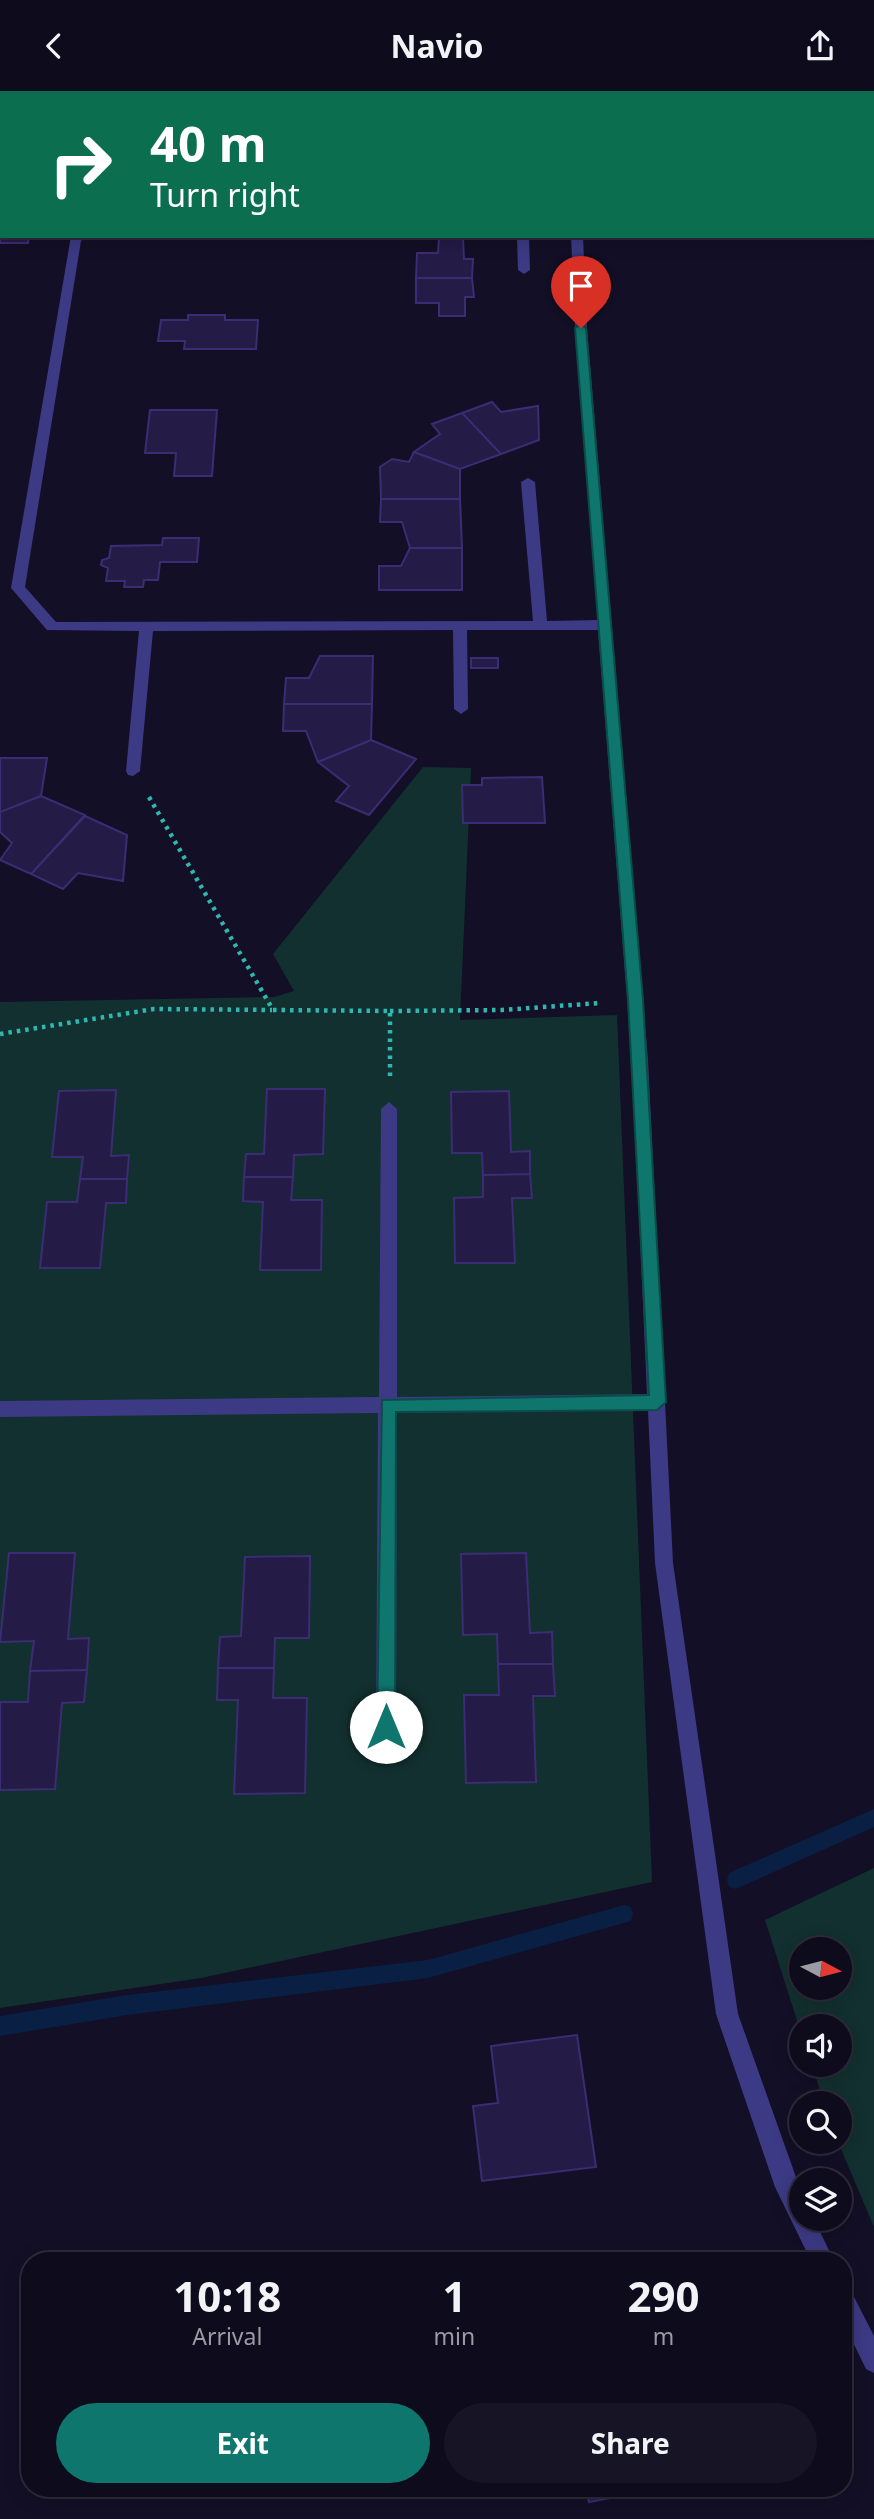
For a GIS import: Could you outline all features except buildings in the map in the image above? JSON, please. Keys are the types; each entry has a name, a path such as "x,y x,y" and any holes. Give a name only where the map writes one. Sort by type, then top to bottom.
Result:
{"street":[{"path":"78,238 75,240 18,588 52,627 606,625"},
{"path":"523,238 524,270"},
{"path":"576,238 636,1000 664,1563 727,2014 789,2193"},
{"path":"528,482 540,625"},
{"path":"460,626 461,709"},
{"path":"133,771 146,627"},
{"path":"386,1727 389,1109"},
{"path":"0,1409 657,1402"},
{"path":"808,2231 819,2252"},
{"path":"852,2317 874,2361"}],"path":[{"path":"133,771 273,1010"},
{"path":"0,1034 154,1009 502,1010 636,1000"},
{"path":"389,1109 390,1011"}],"green space":[{"path":"423,767 471,768 460,1020 617,1015 652,1882 201,1978 0,2008 0,1002 274,997 294,991 273,954"},
{"path":"874,1868 874,2227 852,2175 852,2168 849,2168 843,2154 852,2154 852,2091 820,2091 816,2077 852,2077 852,2014 795,2014 790,2000 852,2000 852,1937 789,1937 789,1995 765,1920"}],"waterway":[{"path":"736,1880 874,1818"},
{"path":"0,2026 127,2005 428,1969 624,1914"}],"route":[{"path":"386,1727 388,1405 657,1402 636,1000 581,328"}]}
